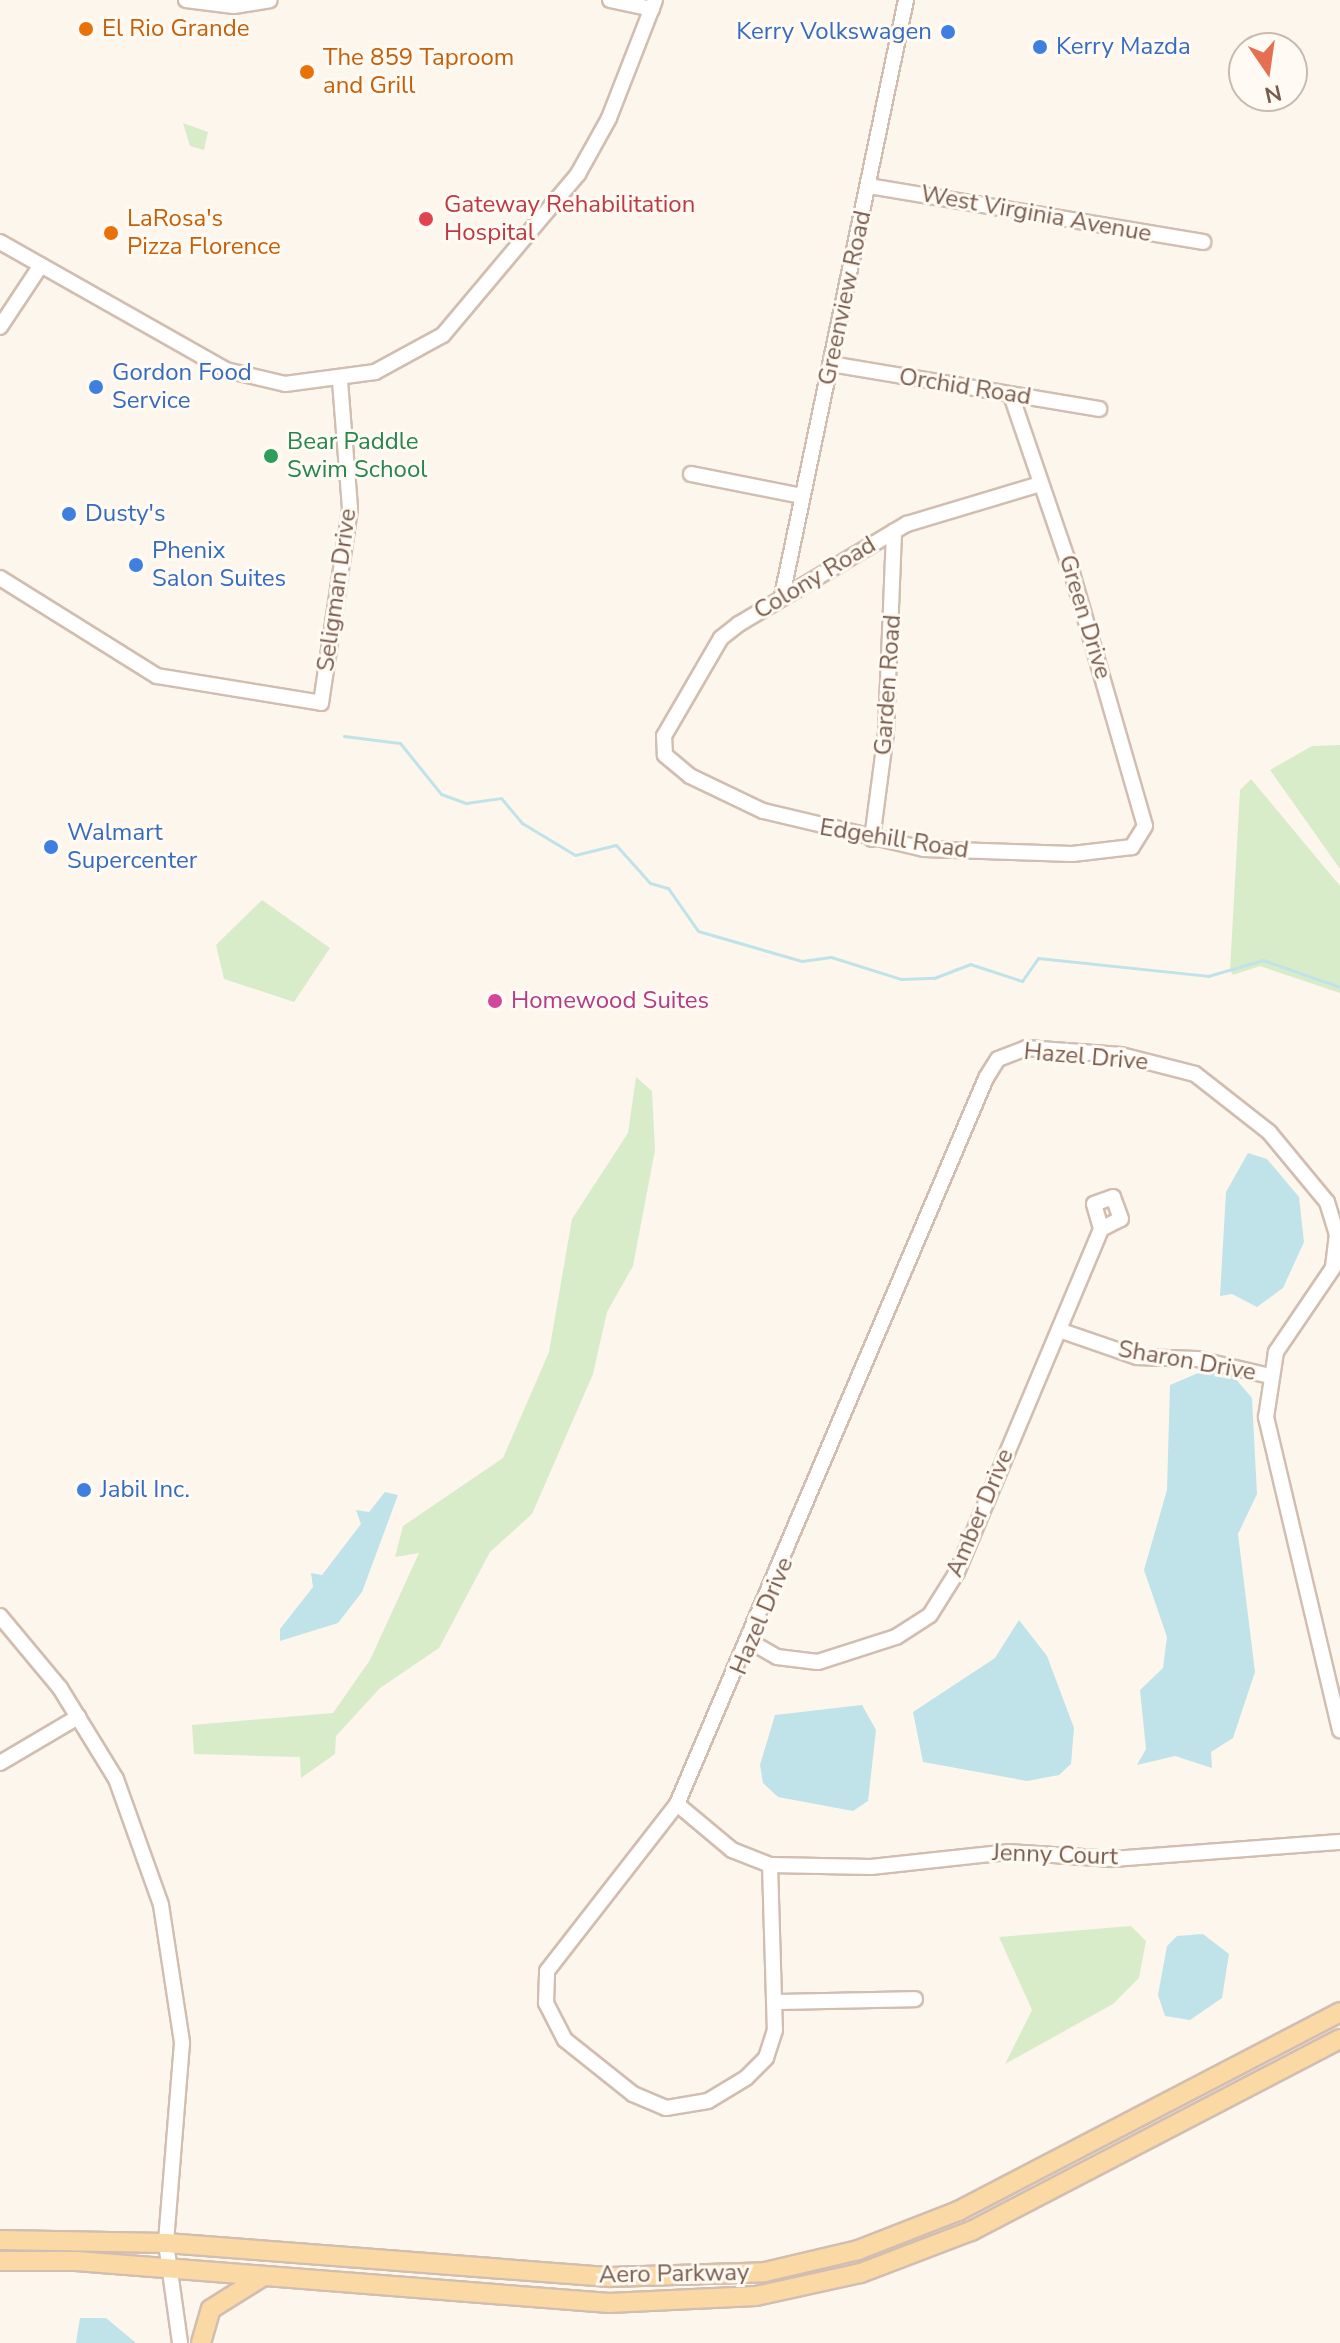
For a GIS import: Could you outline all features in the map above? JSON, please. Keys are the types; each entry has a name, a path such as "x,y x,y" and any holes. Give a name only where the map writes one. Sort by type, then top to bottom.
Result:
{"main road":[{"name":"Aero Parkway","path":"0,2240 166,2243 572,2275 765,2272 858,2250 958,2211 1340,2012"},
{"name":"Aero Parkway","path":"0,2261 168,2268 609,2303 812,2286 971,2231 1340,2039"},
{"path":"201,2343 219,2301 266,2275"}],"street":[{"path":"186,0 234,6 270,0"},
{"path":"0,242 226,370 285,384 340,381 406,360 466,312 594,149 653,4 610,0"},
{"name":"Greenview Road","path":"782,596 906,0"},
{"name":"West Virginia Avenue","path":"869,186 1203,242"},
{"path":"0,327 41,265"},
{"name":"Orchid Road","path":"831,364 1099,409"},
{"name":"Seligman Drive","path":"0,578 157,676 321,703 350,508 340,381"},
{"name":"Green Drive","path":"1011,395 1145,826 1138,841"},
{"path":"691,474 802,496"},
{"name":"Colony Road","path":"665,755 664,736 721,638 782,596 894,531 936,511 1040,484"},
{"name":"Garden Road","path":"872,839 886,732 894,531"},
{"name":"Edgehill Road","path":"665,755 690,776 763,811 872,839 965,853 1072,854 1121,851 1138,841"},
{"name":"Hazel Drive","path":"770,1865 774,2002 772,2045 757,2069 708,2101 681,2108 633,2094 552,2022 545,1986 557,1952 677,1804 751,1642 998,1059 1041,1049 1121,1055 1195,1074 1269,1132 1327,1202 1338,1242 1333,1268 1276,1352 1266,1417 1340,1730"},
{"name":"Amber Drive","path":"751,1642 777,1657 818,1662 896,1637 930,1615 957,1572 1101,1229"},
{"name":"Sharon Drive","path":"1059,1330 1137,1357 1197,1359 1270,1376"},
{"path":"0,1616 78,1717 116,1779 140,1840 172,1954 181,2075 166,2243 180,2343"},
{"path":"0,1763 78,1717"},
{"path":"677,1804 732,1850 770,1865"},
{"name":"Jenny Court","path":"770,1865 871,1867 1008,1852 1113,1859 1340,1842"},
{"path":"774,2002 915,1999"}],"green space":[{"path":"183,123 208,132 204,150 190,146"},
{"path":"1340,745 1340,869 1270,770 1312,746"},
{"path":"1251,779 1340,886 1340,993 1260,966 1233,975 1230,970 1240,790"},
{"path":"262,900 330,948 294,1002 224,979 216,945"},
{"path":"636,1077 652,1091 655,1150 633,1266 607,1312 593,1374 532,1514 490,1552 439,1648 380,1688 336,1736 335,1754 301,1778 300,1757 194,1754 192,1725 333,1713 370,1660 419,1553 395,1557 403,1526 503,1458 549,1352 572,1219 628,1133"},
{"path":"1131,1926 1146,1941 1139,1978 1113,2004 1005,2064 1032,2010 999,1937"}],"water":[{"path":"1248,1153 1267,1159 1299,1197 1304,1242 1283,1288 1257,1307 1232,1294 1220,1296 1226,1192"},
{"path":"1210,1368 1234,1377 1252,1398 1257,1494 1238,1534 1255,1672 1233,1738 1211,1752 1212,1768 1175,1756 1137,1765 1146,1749 1140,1690 1163,1668 1167,1637 1144,1570 1167,1490 1170,1385"},
{"path":"385,1492 398,1495 362,1592 338,1623 280,1641 280,1629 313,1587 311,1573 322,1575 361,1524 356,1510 369,1512"},
{"path":"1019,1620 1047,1656 1074,1728 1071,1764 1059,1775 1027,1781 923,1762 913,1712 995,1658"},
{"path":"862,1705 876,1730 868,1801 853,1811 778,1797 763,1783 760,1765 775,1715"},
{"path":"1203,1934 1229,1954 1222,1998 1190,2020 1165,2016 1158,1995 1167,1946 1177,1936"},
{"path":"80,2318 106,2318 136,2343 76,2343"}],"waterway":[{"path":"344,736 400,743 441,794 466,803 501,798 522,823 575,855 616,845 650,883 668,888 698,931 802,961 831,957 901,979 934,978 970,964 1022,981 1038,958 1208,976 1263,960 1340,987"}],"place":[{"name":"El Rio Grande","path":"86,29"},
{"name":"Kerry Volkswagen","path":"948,32"},
{"name":"Kerry Mazda","path":"1040,47"},
{"name":"The 859 Taproom and Grill","path":"307,72"},
{"name":"Gateway Rehabilitation Hospital","path":"426,219"},
{"name":"LaRosa's Pizza Florence","path":"111,233"},
{"name":"Gordon Food Service","path":"96,387"},
{"name":"Bear Paddle Swim School","path":"271,456"},
{"name":"Dusty's","path":"69,514"},
{"name":"Phenix Salon Suites","path":"136,565"},
{"name":"Walmart Supercenter","path":"51,847"},
{"name":"Homewood Suites","path":"495,1001"},
{"name":"Jabil Inc.","path":"84,1490"}]}
